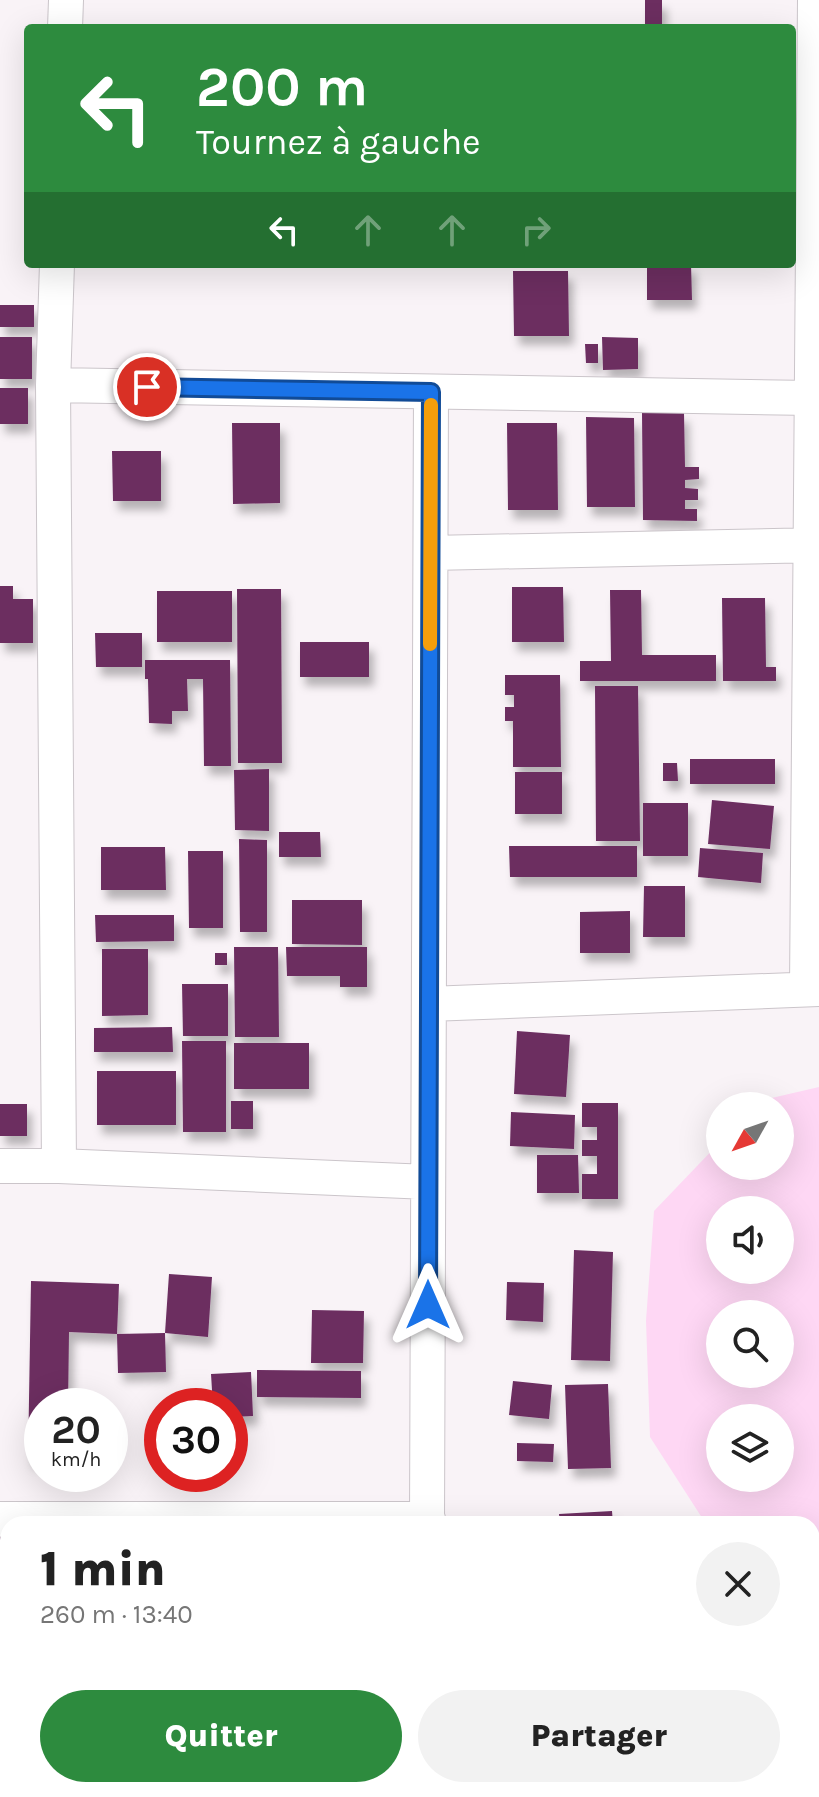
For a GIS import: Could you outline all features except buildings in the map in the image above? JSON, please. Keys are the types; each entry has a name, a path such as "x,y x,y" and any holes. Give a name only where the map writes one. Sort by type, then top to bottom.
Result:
{"street":[{"path":"65,24 66,0"},
{"path":"429,1004 813,989 815,0"},
{"path":"57,268 53,385 59,1166"},
{"path":"53,385 812,398"},
{"path":"428,1516 431,392"},
{"path":"431,553 815,545"},
{"path":"0,1166 428,1182"}],"shaded area":[{"path":"819,1087 819,1516 701,1516 650,1437 646,1321 654,1211 706,1157 706,1180 794,1180 794,1093"}],"slow traffic":[{"path":"430,644 431,405"}],"route":[{"path":"147,387 431,392 428,1305"}]}
